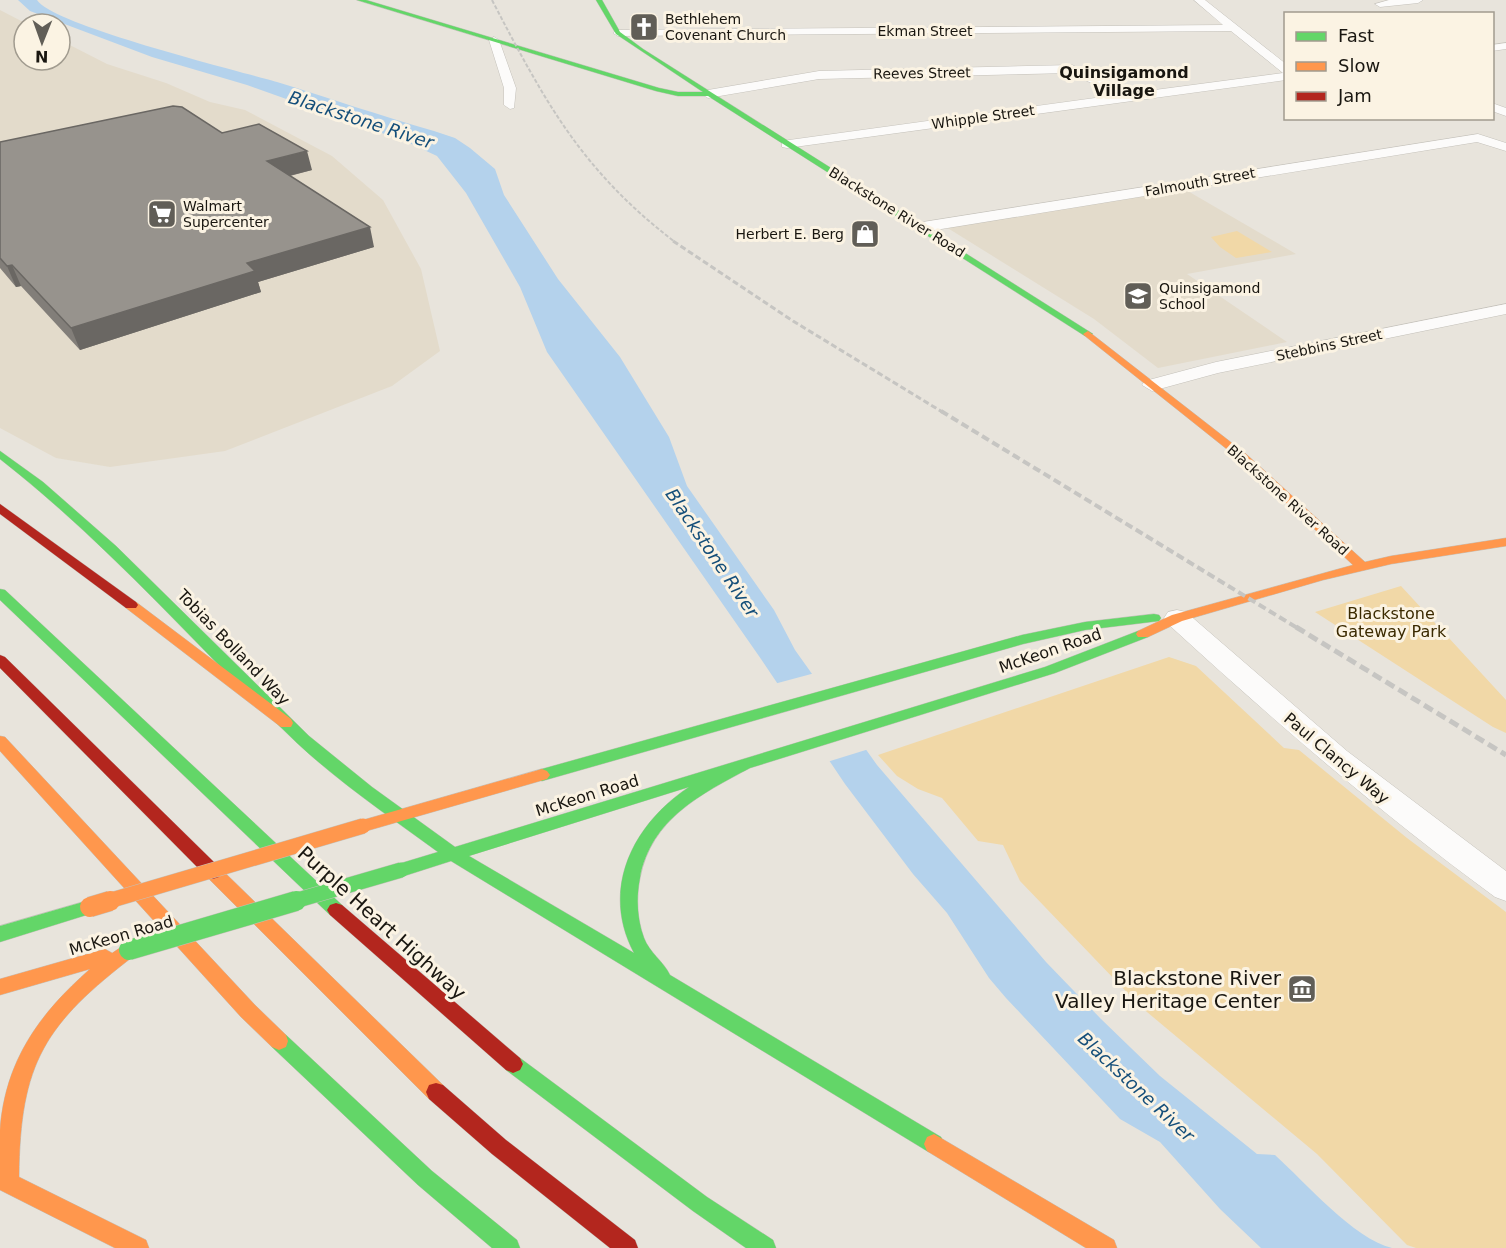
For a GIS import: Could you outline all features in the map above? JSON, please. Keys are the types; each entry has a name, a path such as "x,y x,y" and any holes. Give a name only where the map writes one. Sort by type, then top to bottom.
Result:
{"main road":[{"path":"360,0 658,90 678,94 708,94"},
{"path":"599,0 618,33"},
{"name":"Blackstone River Road","path":"618,33 708,94 923,227 1090,335 1242,456 1361,566"},
{"name":"Tobias Bolland Way","path":"0,454 55,497 98,535 286,723 398,816 453,854 671,988 1106,1248"},
{"path":"0,508 56,547 286,723"},
{"name":"McKeon Road","path":"0,987 401,870 1050,670 1132,639 1177,618 1361,566 1506,542"},
{"name":"Purple Heart Highway","path":"0,593 357,929 492,1048 700,1204 765,1248"},
{"name":"McKeon Road","path":"0,934 363,826 725,726 1022,640 1064,630 1116,622 1177,618"},
{"path":"0,660 420,1077 508,1154 627,1248"},
{"path":"0,741 248,1011 417,1171 509,1248"},
{"path":"671,988 646,958 634,934 628,904 633,873 643,843 665,814 694,793 745,764"},
{"path":"129,950 75,988 34,1034 17,1061 3,1112 1,1149 4,1181 138,1248"}],"street":[{"path":"1199,0 1284,67"},
{"path":"1377,2 1418,0"},
{"path":"1377,2 1393,12"},
{"name":"Ekman Street","path":"618,33 1232,28"},
{"path":"494,40 510,88 508,97 510,105"},
{"path":"1497,48 1506,52"},
{"name":"Reeves Street","path":"708,94 819,75 1072,69 1130,97"},
{"name":"Whipple Street","path":"787,144 1284,76"},
{"name":"Falmouth Street","path":"923,227 1035,207 1478,138 1495,146 1506,147"},
{"name":"Stebbins Street","path":"1152,385 1216,368 1506,309"},
{"name":"Paul Clancy Way","path":"1177,618 1344,766 1506,888"}],"shaded area":[{"path":"0,10 12,16 12,72 72,72 72,46 107,64 166,83 210,102 245,110 332,156 383,200 421,269 440,351 392,386 225,451 110,467 56,458 0,428"},
{"name":"Quinsigamond School","path":"1186,190 1296,254 1187,274 1287,342 1158,368 1094,319 946,227"}],"green space":[{"path":"1237,231 1272,252 1236,258 1220,247 1211,237"},
{"name":"Blackstone Gateway Park","path":"1401,586 1506,700 1506,733 1493,727 1315,612"},
{"path":"1169,657 1196,666 1284,748 1299,750 1407,838 1506,912 1506,1248 1416,1248 1407,1245 1317,1154 1141,1007 1020,881 1003,845 978,841 942,798 918,789 897,776 878,755"}],"water":[{"path":"18,0 37,0 54,12 33,12"},
{"name":"Blackstone River","path":"72,21 148,46 277,82 455,138 495,169 504,195 558,279 620,357 669,437 687,486 774,610 795,650 877,765 1046,962 1160,1076 1257,1154 1275,1155 1346,1222 1377,1243 1392,1248 1261,1248 1220,1209 1160,1142 1120,1119 1006,998 989,978 947,913 913,874 845,784 761,659 547,352 520,287 466,193 437,156 407,142 247,85 152,57 72,27"}],"pier":[{"path":"815,673 869,749 827,762 774,684"}],"building":[{"name":"Walmart Supercenter","path":"173,106 182,107 222,133 259,124 307,151 267,161 370,227 247,263 255,271 71,328 12,265 7,266 0,258 0,142"}],"railway":[{"path":"492,0 530,71 568,133 615,189 675,242"},
{"path":"673,241 793,321 944,413"},
{"path":"941,411 1299,629"},
{"path":"1296,627 1506,755"}],"traffic: fast":[{"path":"360,0 658,90 678,94 707,94"},
{"path":"599,0 618,33 641,50 1088,334"},
{"path":"0,454 39,484 112,549 304,740 366,791 453,854"},
{"path":"0,593 336,910"},
{"path":"542,775 1022,640 1085,626 1154,618"},
{"path":"401,870 1050,670 1143,634"},
{"path":"662,977 639,946 630,919 630,886 638,853 646,838 667,812 704,786 745,764"},
{"path":"453,854 934,1144"},
{"path":"129,950 401,870"},
{"path":"0,934 90,907"},
{"path":"279,1041 425,1178 509,1248"},
{"path":"513,1064 700,1204 765,1248"}],"traffic: slow":[{"path":"1088,334 1242,456 1361,566"},
{"path":"1143,634 1177,618 1320,577 1391,560 1506,542"},
{"path":"131,605 286,723"},
{"path":"0,741 248,1011 279,1041"},
{"path":"363,826 542,775"},
{"path":"90,907 363,826"},
{"path":"213,872 436,1092"},
{"path":"8,1183 13,1107 21,1076 32,1048 49,1022 70,998 129,950"},
{"path":"0,987 105,957"},
{"path":"934,1144 1106,1248"},
{"path":"0,1179 138,1248"}],"traffic: jam":[{"path":"0,508 131,605"},
{"path":"0,660 213,872"},
{"path":"336,910 513,1064"},
{"path":"436,1092 499,1147 627,1248"}],"place":[{"name":"Bethlehem Covenant Church","path":"644,27"},
{"name":"Walmart Supercenter","path":"162,214"},
{"name":"Herbert E. Berg","path":"865,234"},
{"name":"Quinsigamond School","path":"1138,296"},
{"name":"Blackstone River Valley Heritage Center","path":"1302,989"}],"district":[{"name":"Quinsigamond Village","path":"1124,81"}]}
